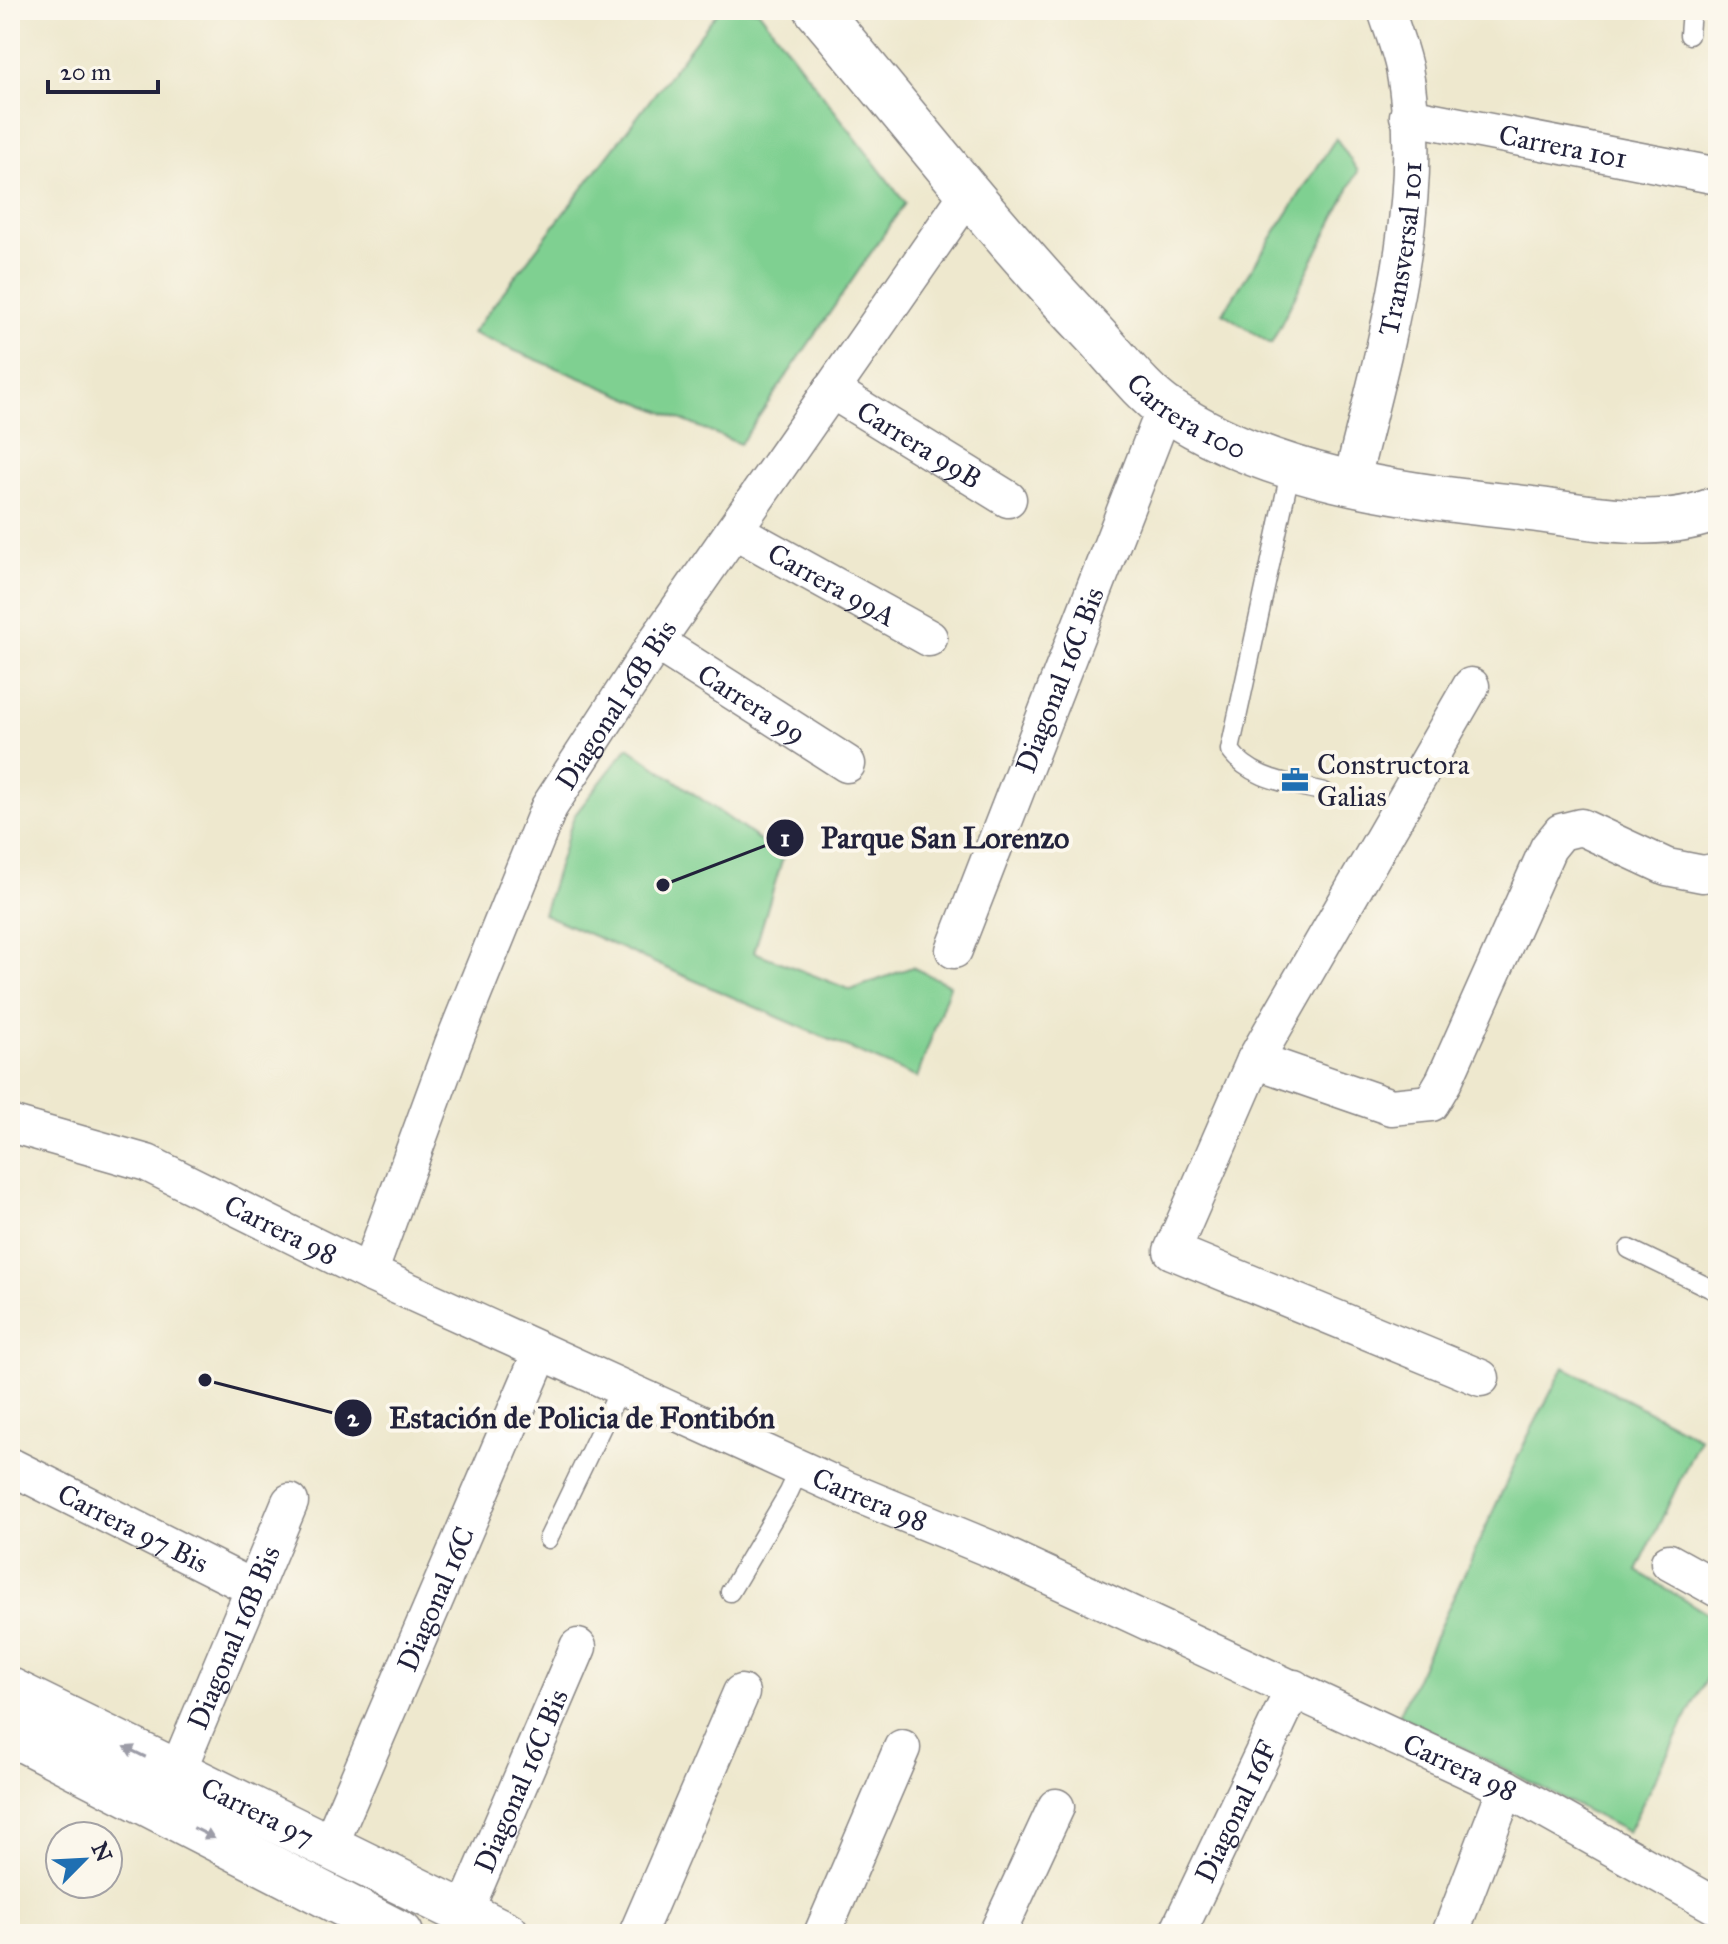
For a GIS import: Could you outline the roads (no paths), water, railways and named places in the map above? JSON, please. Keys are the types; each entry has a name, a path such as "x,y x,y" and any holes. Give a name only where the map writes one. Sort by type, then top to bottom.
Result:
{"street":[{"name":"Transversal 101","path":"1351,483 1401,273 1410,176 1404,69 1386,10"},
{"name":"Carrera 100","path":"826,13 1066,305 1165,408 1226,442 1291,468 1351,483 1462,502 1659,522 1702,515 1718,508"},
{"name":"Carrera 101","path":"1408,116 1718,176"},
{"name":"Diagonal 16B Bis","path":"369,1273 453,1044 549,807 656,642 970,191"},
{"name":"Carrera 99B","path":"831,390 1008,499"},
{"name":"Diagonal 16C Bis","path":"954,950 1165,408"},
{"name":"Carrera 99A","path":"734,530 929,638"},
{"name":"Carrera 99","path":"656,642 847,764"},
{"path":"1471,686 1255,1060 1172,1251 1481,1378"},
{"path":"1255,1060 1391,1107 1431,1103 1444,1081 1548,848 1561,832 1581,827 1667,867 1703,874 1718,871"},
{"name":"Carrera 98","path":"10,1124 147,1163 369,1273 541,1352 993,1550 1506,1788 1718,1907"},
{"name":"Diagonal 16C","path":"329,1847 541,1352"},
{"name":"Carrera 97 Bis","path":"10,1466 255,1589"},
{"name":"Diagonal 16B Bis","path":"177,1772 290,1502"},
{"path":"1669,1562 1718,1589"},
{"name":"Diagonal 16C Bis","path":"464,1913 578,1647"},
{"name":"Diagonal 16F","path":"1177,1934 1294,1688"},
{"name":"Carrera 97","path":"10,1690 507,1934"},
{"path":"637,1934 741,1693"},
{"name":"Carrera 97","path":"10,1733 356,1924 401,1934"},
{"path":"822,1934 902,1748"},
{"path":"1450,1934 1506,1788"},
{"path":"997,1934 1056,1807"},
{"path":"356,1924 383,1873"}],"lane":[{"path":"1689,35 1691,10"},
{"path":"1291,468 1230,750 1241,766 1266,777 1324,792"},
{"path":"1629,1249 1718,1292"},
{"path":"548,1539 621,1387"},
{"path":"730,1592 800,1468"}],"place":[{"name":"Constructora Galias","path":"1295,780"},
{"name":"Parque San Lorenzo","path":"663,885"},
{"name":"Estación de Policia de Fontibón","path":"205,1380"}]}
